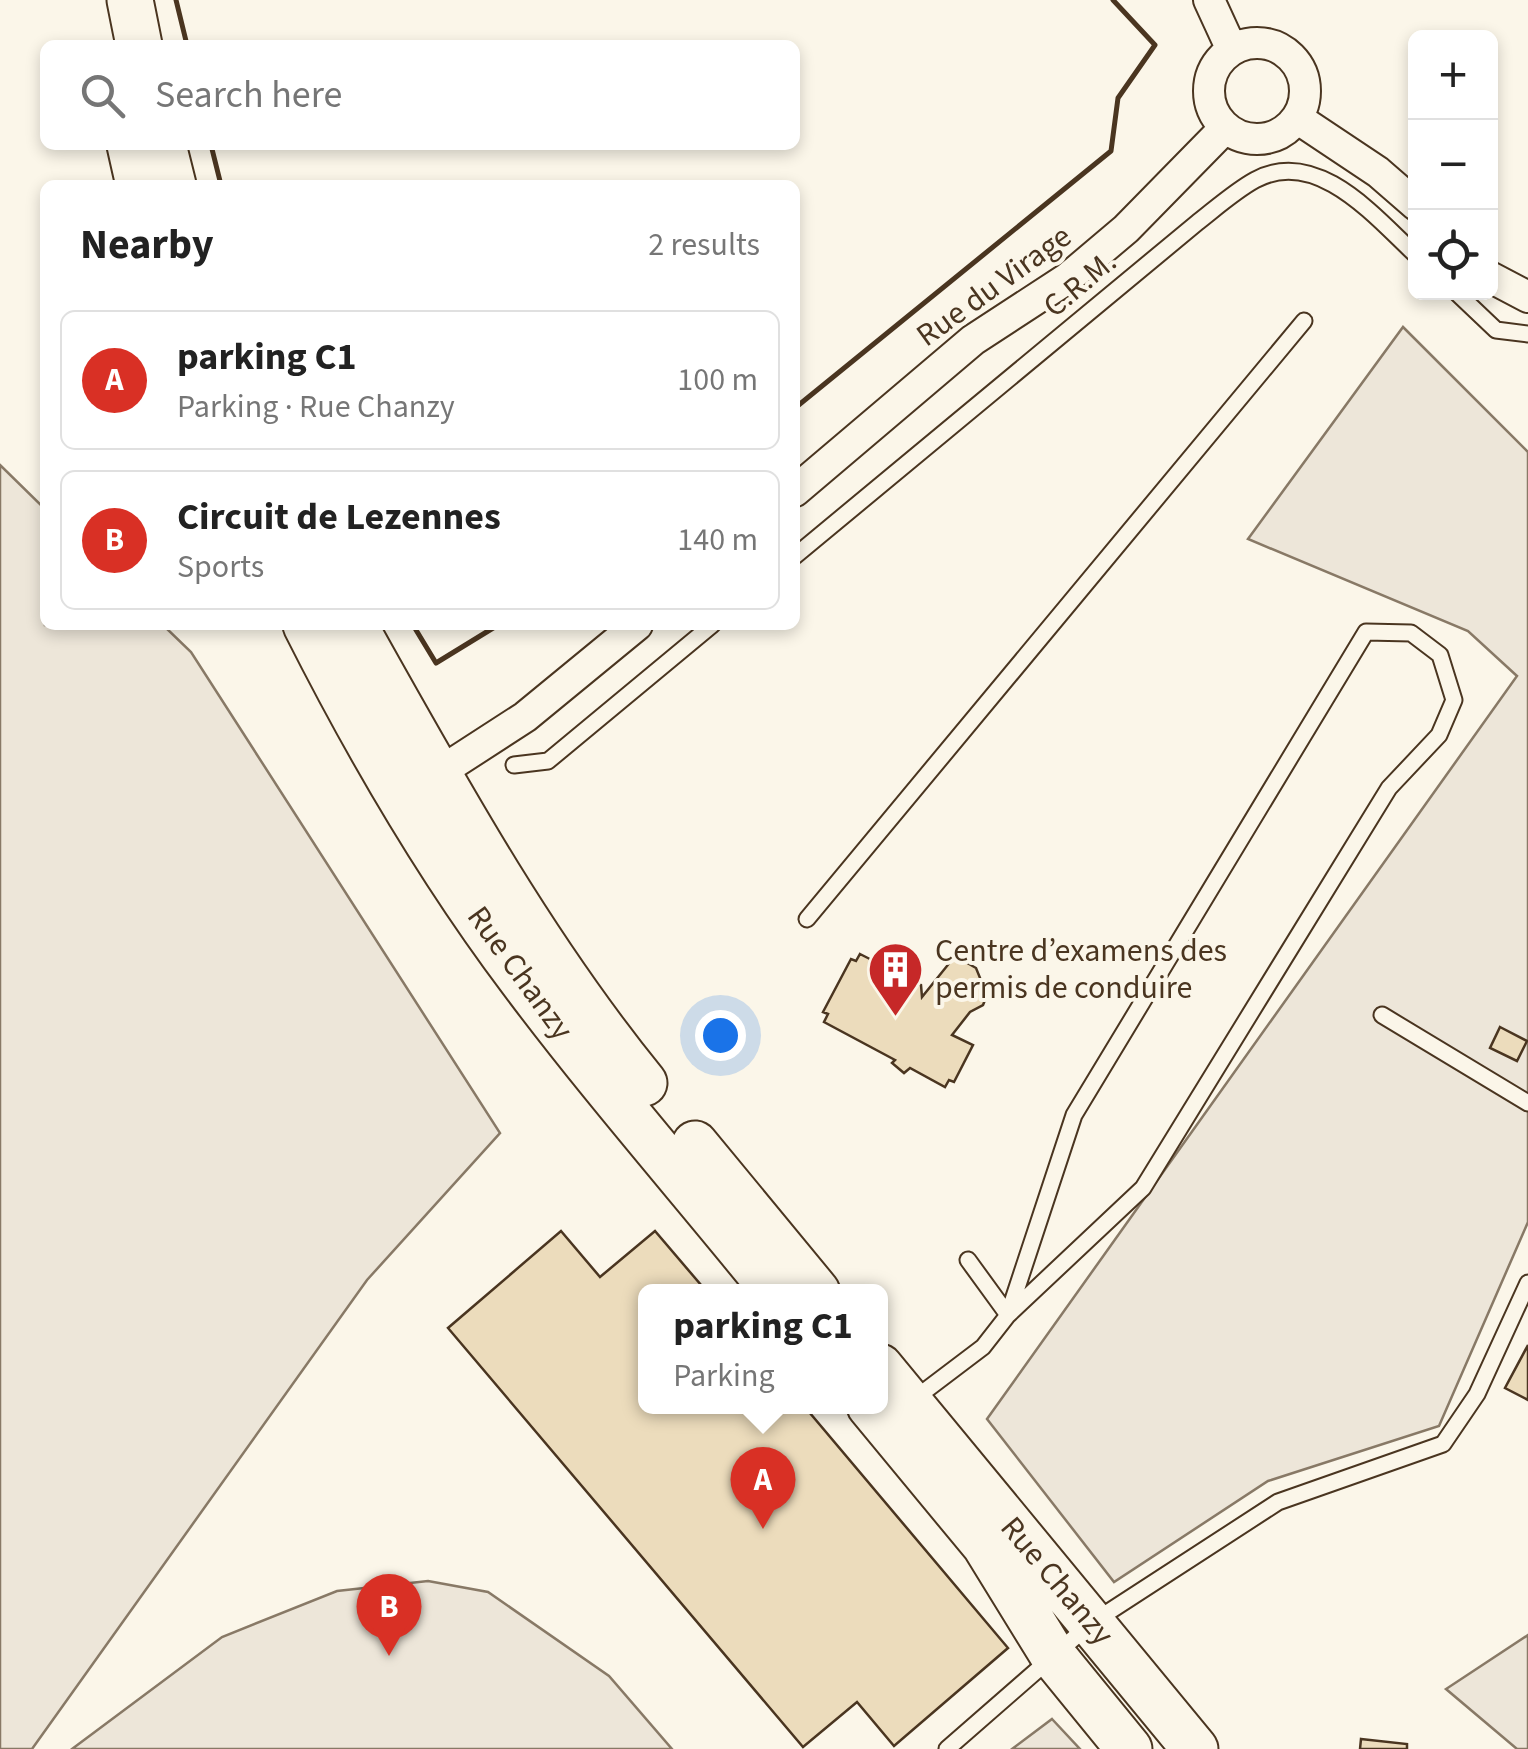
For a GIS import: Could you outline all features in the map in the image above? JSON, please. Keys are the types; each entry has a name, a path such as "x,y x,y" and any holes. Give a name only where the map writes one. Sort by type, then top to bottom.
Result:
{"main road":[{"path":"107,0 112,40"},
{"path":"130,0 138,40"},
{"path":"131,150 138,180"},
{"path":"164,150 173,180"},
{"name":"Rue Chanzy","path":"309,630 355,720 402,797 522,979 769,1284"},
{"name":"Rue Chanzy","path":"357,630 532,930 602,1032 810,1284"},
{"name":"Rue Chanzy","path":"890,1405 1090,1624 1195,1749"},
{"name":"Rue Chanzy","path":"890,1405 985,1545 1054,1657 1129,1749"}],"street":[{"path":"1209,0 1232,50"},
{"path":"1264,44 1291,58 1304,84 1297,118 1282,132 1263,139 1243,138 1225,128 1213,112 1208,93 1212,74 1232,50 1264,44"},
{"path":"1297,118 1378,172 1408,198"},
{"name":"Rue du Virage","path":"800,487 973,340 1050,291 1112,242 1170,189 1225,128"},
{"path":"1498,284 1528,298"},
{"path":"402,797 537,708 631,630"}],"lane":[{"name":"C.R.M.","path":"800,552 1183,234 1257,178 1282,171 1318,178 1347,191 1408,248"},
{"path":"1464,300 1496,330 1528,334"},
{"path":"807,919 1304,321"},
{"path":"514,765 548,761 706,630"},
{"path":"890,1405 982,1347 1008,1315 1142,1188 1388,788 1440,736 1454,700 1440,655 1410,633 1366,632 1074,1115 1008,1315"},
{"path":"1382,1015 1528,1103"},
{"path":"968,1260 1008,1315"},
{"path":"947,1749 1090,1624 1278,1502 1443,1444 1476,1394 1528,1283"}],"shaded area":[{"path":"1403,327 1528,452 1528,1222 1439,1426 1268,1481 1114,1582 987,1419 1517,676 1468,631 1248,539"},
{"path":"0,465 40,504 40,630 168,630 191,652 500,1133 367,1280 32,1749 0,1749"},
{"path":"428,1581 488,1592 609,1676 672,1749 72,1749 222,1637 337,1591"},
{"path":"1528,1635 1528,1749 1517,1749 1446,1689"},
{"path":"1052,1719 1080,1749 1012,1749"}],"building":[{"name":"Centre d’examens des permis de conduire","path":"860,954 921,985 922,997 955,956 976,968 987,995 983,1005 970,1012 952,1035 973,1045 954,1082 949,1080 945,1087 910,1068 904,1073 892,1063 895,1060 824,1022 828,1014 823,1012 851,959 856,961"},
{"path":"1500,1027 1527,1041 1517,1061 1490,1048"},
{"path":"561,1231 600,1277 655,1231 700,1284 638,1284 638,1414 811,1414 1008,1648 894,1746 857,1702 803,1747 448,1328"},
{"path":"1528,1345 1528,1400 1505,1388"},
{"path":"1361,1739 1407,1744 1407,1749 1360,1749"}],"wall":[{"path":"176,0 186,40"},
{"path":"800,404 1111,151 1118,98 1155,45 1113,0"},
{"path":"212,150 220,180"},
{"path":"416,630 436,663 490,630"}],"place":[{"name":"Centre d’examens des permis de conduire","path":"896,1018"},
{"name":"parking C1","path":"763,1529"},
{"name":"Circuit de Lezennes","path":"389,1656"}]}
